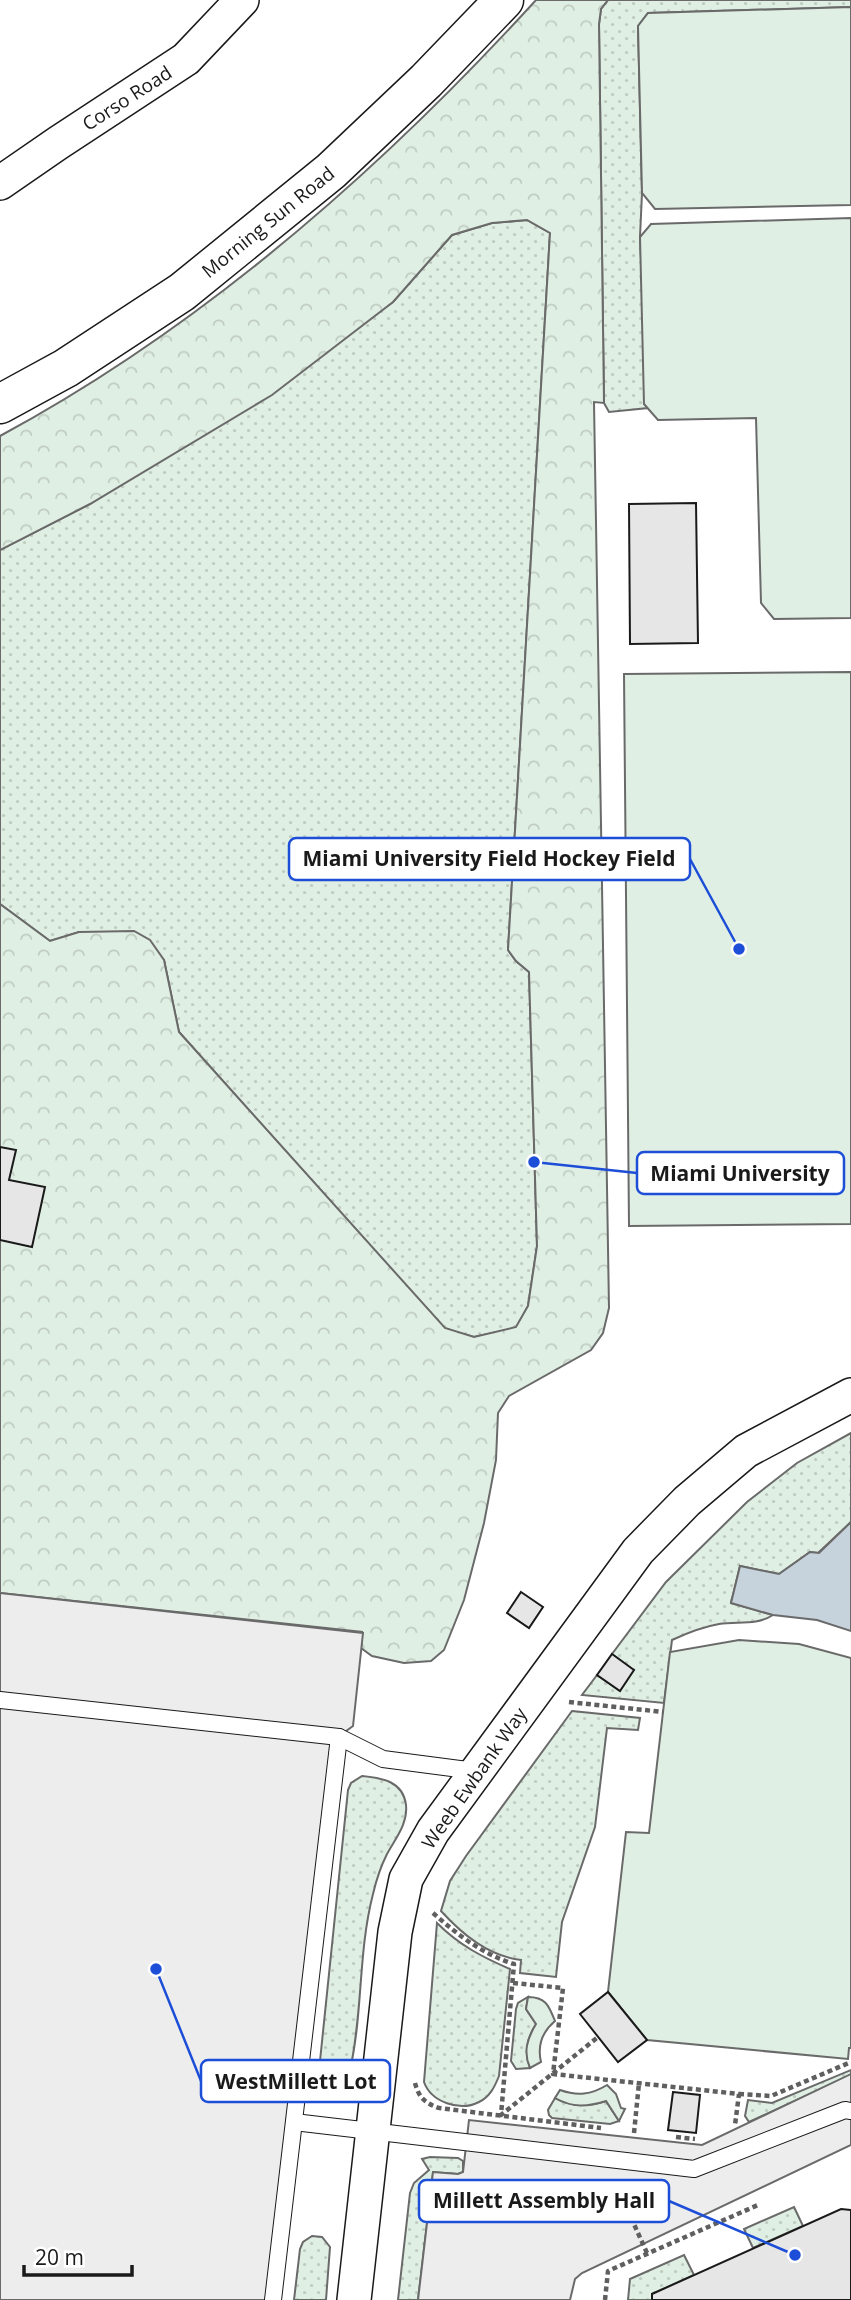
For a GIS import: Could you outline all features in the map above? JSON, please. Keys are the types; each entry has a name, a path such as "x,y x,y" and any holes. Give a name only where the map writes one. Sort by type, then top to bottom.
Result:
{"main road":[{"name":"Morning Sun Road","path":"0,404 66,368 182,292 331,172 426,81 504,0"}],"street":[{"name":"Corso Road","path":"0,183 186,59 242,0"},
{"name":"Weeb Ewbank Way","path":"355,2300 395,1931 406,1880 433,1831 638,1551 687,1501 746,1451 851,1395"}],"lane":[{"path":"0,1700 338,1737 383,1759 475,1772"},
{"path":"273,2300 338,1737"},
{"path":"294,2122 694,2169 845,2110 851,2111"}],"path":[{"path":"562,1713 578,1691"},
{"path":"531,1698 663,1712"},
{"path":"432,1921 437,1902"},
{"path":"433,1913 470,1944 497,1959 514,1964 501,2115"},
{"path":"513,1983 563,1988 553,2074"},
{"path":"501,2115 598,2037"},
{"path":"553,2074 771,2096 851,2062"},
{"path":"415,2070 418,2095 426,2103 439,2108 607,2129"},
{"path":"639,2083 634,2133 647,2134"},
{"path":"724,2130 735,2125 739,2094"},
{"path":"674,2137 701,2140"},
{"path":"624,2202 648,2253"},
{"path":"605,2300 608,2271 758,2204"}],"green space":[{"path":"536,0 608,0 601,9 599,24 604,403 594,402 609,1308 603,1333 591,1350 509,1396 498,1413 496,1460 484,1523 464,1600 444,1650 431,1661 404,1663 372,1656 361,1648 362,1632 0,1593 0,904 50,941 79,932 134,931 150,940 164,960 179,1032 445,1328 474,1337 516,1327 528,1306 537,1246 529,972 508,950 550,233 527,220 492,223 452,235 393,302 272,395 90,504 0,550 0,436 75,393 148,345 218,295 286,241 416,124"},
{"path":"608,0 851,0 851,7 648,13 638,26 642,193 640,237 648,408 609,412 604,403 599,24 601,9"},
{"path":"851,7 851,205 655,209 642,193 638,26 648,13"},
{"path":"851,218 851,618 774,619 761,603 756,418 658,420 644,404 640,237 651,224"},
{"path":"527,220 550,233 508,950 529,972 537,1246 528,1306 516,1328 474,1337 445,1329 179,1032 164,960 79,932 50,941 0,904 0,550 90,504 393,302 452,235 492,223"},
{"path":"851,672 851,1224 629,1226 624,674"},
{"path":"851,1433 851,1522 818,1553 810,1552 779,1574 740,1566 731,1603 773,1615 753,1622 713,1625 672,1640 664,1703 582,1695 597,1675 619,1690 633,1670 612,1654 666,1582 747,1502 797,1463"},
{"path":"739,1640 799,1644 851,1658 851,2048 848,2059 647,2040 608,1992 626,1832 649,1833 670,1652"},
{"path":"572,1711 640,1718 638,1730 607,1728 595,1827 562,1922 556,1977 520,1973 521,1960 498,1954 476,1943 441,1911 450,1881 466,1856"},
{"path":"362,1776 384,1780 396,1786 404,1797 406,1812 400,1831 381,1869 368,1916 350,2070 331,2076 321,2067 320,2061 348,1790 351,1783"},
{"path":"437,1923 471,1950 510,1969 499,2076 489,2094 471,2105 455,2105 439,2100 424,2082"},
{"path":"528,1997 526,2009 536,2024 527,2046 530,2068 516,2069 511,2061 516,2009 518,2003"},
{"path":"528,1997 546,2003 555,2021 542,2039 541,2062 530,2068 527,2046 536,2024 526,2009"},
{"path":"851,2070 851,2075 749,2122 745,2116 748,2100 772,2103"},
{"path":"607,2085 616,2094 621,2108 625,2109 619,2121 606,2101 580,2106 555,2098 560,2090 584,2094"},
{"path":"555,2098 580,2105 606,2101 619,2121 610,2124 552,2118 548,2110"},
{"path":"458,2158 463,2161 463,2172 433,2172 418,2300 398,2300 410,2193 414,2183 429,2170 422,2159"},
{"path":"794,2207 803,2226 753,2248 744,2229"},
{"path":"312,2236 322,2237 330,2247 326,2300 294,2300 300,2249 303,2242"},
{"path":"684,2255 694,2275 652,2294 652,2300 628,2300 630,2279"}],"shaded area":[{"path":"851,1522 851,1631 817,1620 773,1615 731,1603 740,1566 779,1574 810,1552 819,1553"},
{"path":"0,1593 363,1633 353,1726 338,1737 273,2300 0,2300"},
{"path":"851,2074 851,2145 582,2273 575,2279 570,2300 418,2300 433,2172 463,2172 469,2120 702,2145"}],"building":[{"path":"696,503 698,643 630,644 629,504"},
{"path":"0,1147 16,1150 9,1180 45,1187 32,1247 0,1240"},
{"path":"521,1592 543,1607 529,1628 507,1613"},
{"path":"612,1654 634,1670 620,1691 597,1675"},
{"path":"608,1992 647,2040 618,2062 580,2014"},
{"path":"673,2092 700,2095 696,2133 668,2130"},
{"path":"841,2209 851,2210 851,2300 652,2300 652,2294"}],"place":[{"name":"Miami University Field Hockey Field","path":"739,949"},
{"name":"Miami University","path":"534,1162"},
{"name":"WestMillett Lot","path":"156,1969"},
{"name":"Millett Assembly Hall","path":"795,2255"}]}
